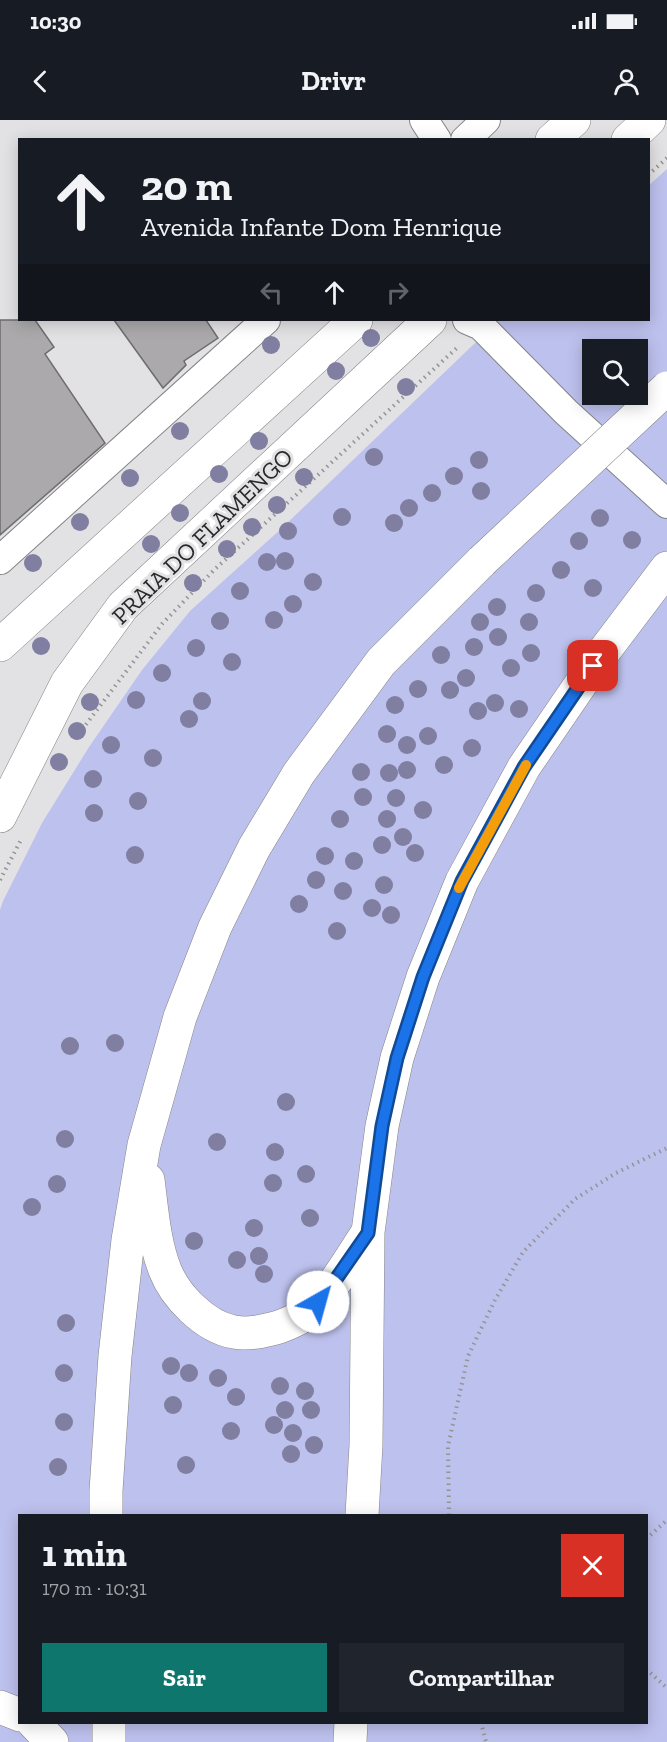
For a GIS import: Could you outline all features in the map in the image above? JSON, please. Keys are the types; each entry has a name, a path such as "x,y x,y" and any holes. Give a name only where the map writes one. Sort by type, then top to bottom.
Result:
{"main road":[{"path":"554,138 574,120"},
{"path":"629,138 649,120"},
{"path":"0,645 355,321"},
{"name":"PRAIA DO FLAMENGO","path":"13,823 67,683 123,606 429,321"},
{"path":"106,1514 115,1356 128,1240 144,1145 180,1017 215,927 254,848 299,773 381,662 482,561 667,388"},
{"path":"362,1514 366,1444 368,1233 384,1114 397,1058 423,977 462,881 524,767 593,666 667,568"},
{"path":"144,1145 158,1244 165,1271 178,1294 192,1308 210,1322 233,1332 259,1333 290,1323 309,1311 327,1292 368,1233"},
{"path":"0,1707 18,1714"},
{"path":"35,1724 52,1742"},
{"path":"109,1724 110,1742"},
{"path":"350,1742 351,1724"}],"street":[{"path":"424,120 436,138"},
{"path":"467,138 486,120"},
{"path":"0,560 265,321"},
{"path":"474,323 566,412 667,504"}],"path":[{"path":"650,173 667,158"},
{"path":"74,741 162,624 214,570 474,323"},
{"path":"0,880 13,823"},
{"path":"449,1514 448,1446 468,1356 495,1300 523,1252 575,1199 616,1173 667,1148"},
{"path":"648,1537 667,1520"},
{"path":"648,1671 667,1688"},
{"path":"482,1724 486,1742"}],"shaded area":[{"path":"667,169 667,1742 0,1742 0,910 42,823 89,747 142,670 190,611 281,529 498,321 650,321 650,184"}],"building":[{"path":"0,320 36,321 54,347 45,354 105,443 0,535"},
{"path":"115,321 207,321 218,338 184,361 186,365 163,388"}],"slow traffic":[{"path":"459,888 526,765"}],"route":[{"path":"318,1302 368,1233 382,1126 397,1058 423,977 462,881 524,767 593,666"}]}
